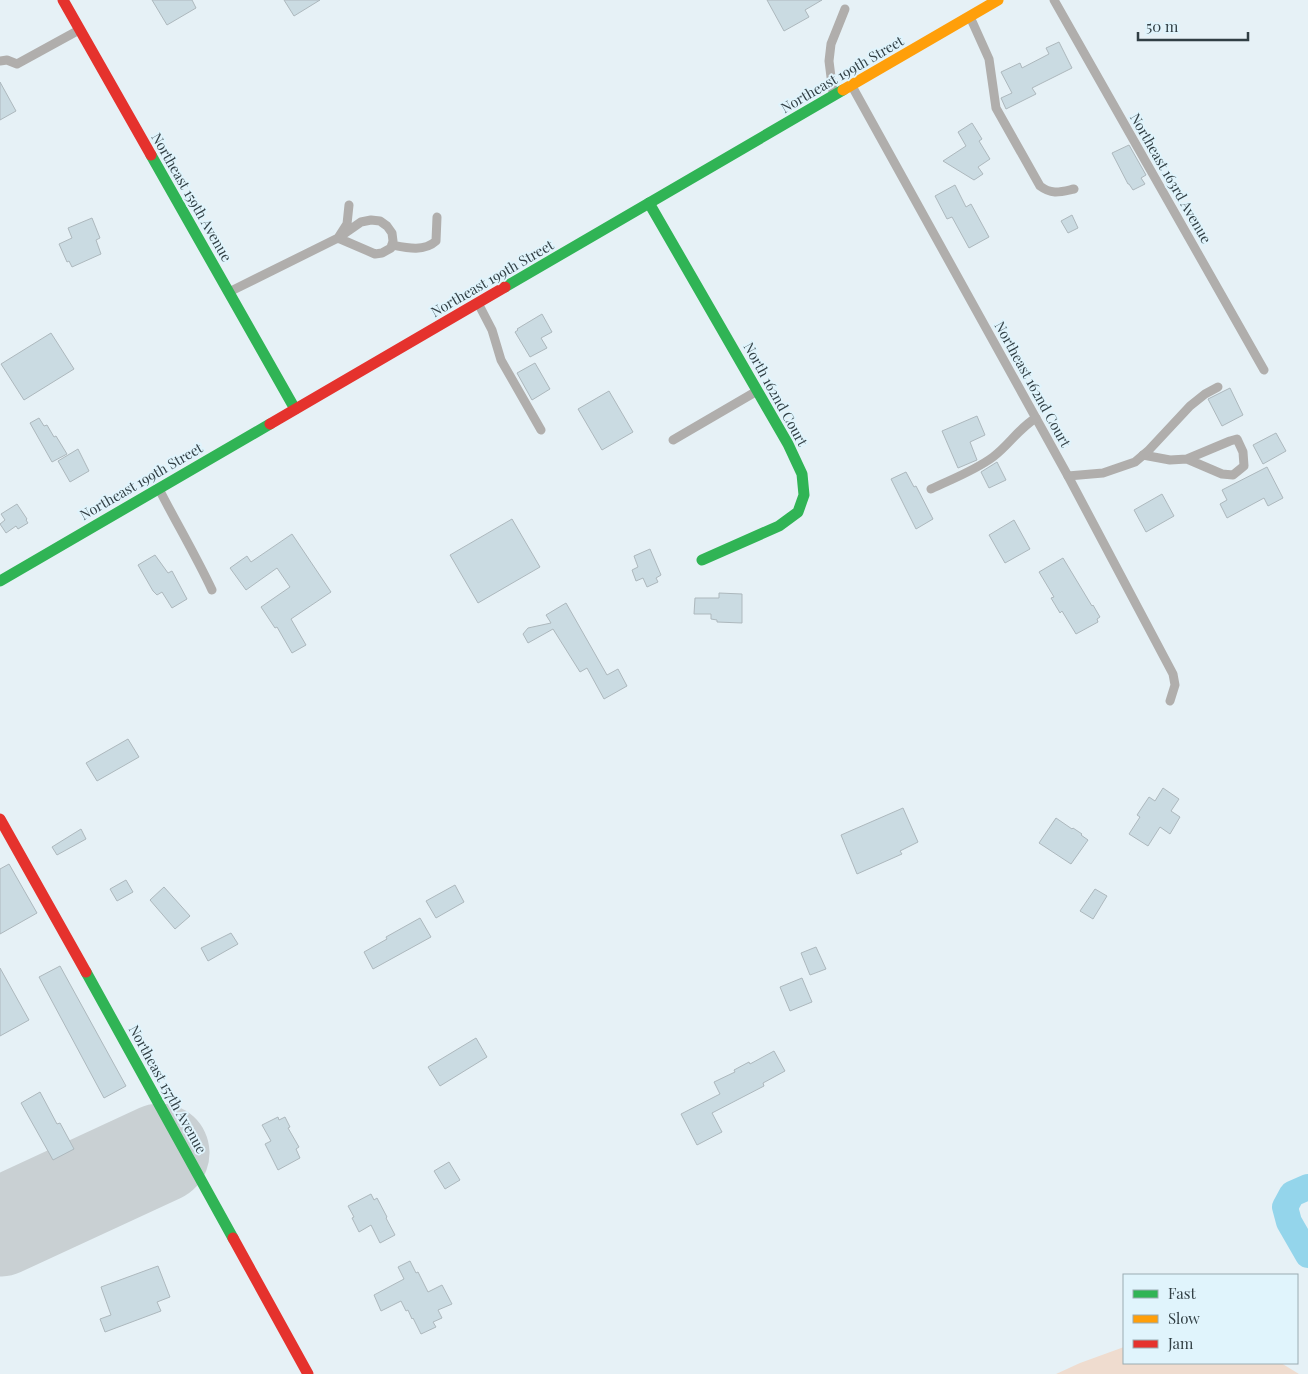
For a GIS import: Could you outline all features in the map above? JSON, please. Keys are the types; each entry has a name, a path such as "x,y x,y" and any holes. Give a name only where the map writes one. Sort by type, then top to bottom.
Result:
{"street":[{"name":"Northeast 159th Avenue","path":"63,0 295,409"},
{"name":"Northeast 199th Street","path":"0,581 998,0"},
{"name":"North 162nd Court","path":"649,203 788,444 802,474 804,495 798,512 779,526 702,560"},
{"name":"Northeast 157th Avenue","path":"0,819 122,1035 308,1374"}],"lane":[{"name":"Northeast 163rd Avenue","path":"1054,0 1264,370"},
{"path":"833,96 829,61 831,44 845,9"},
{"path":"969,17 989,59 996,108 1040,186 1047,191 1059,192 1074,189"},
{"path":"0,61 7,60 17,64 80,30"},
{"name":"Northeast 162nd Court","path":"852,85 1068,476 1173,674 1175,685 1170,701"},
{"path":"338,238 347,224 349,205"},
{"path":"392,245 409,249 431,246 436,241 438,217"},
{"path":"229,292 338,238 361,222 380,221 392,233 394,241 391,248 382,253 375,254 338,238"},
{"path":"478,303 492,330 501,360 541,430"},
{"path":"1068,476 1103,473 1135,462 1148,451 1190,406 1218,386"},
{"path":"673,440 757,390"},
{"path":"931,490 982,465 1006,446 1023,427 1036,418"},
{"path":"1143,455 1170,460 1187,459 1237,439 1243,452 1244,466 1233,475 1222,474 1187,459"},
{"path":"159,488 198,559 212,590"}],"shaded area":[{"path":"1123,1347 1123,1364 1283,1364 1299,1374 1056,1374"}],"building":[{"path":"152,0 192,0 196,8 167,25"},
{"path":"284,0 320,0 294,16"},
{"path":"767,0 822,0 805,10 809,17 784,31"},
{"path":"1059,42 1072,68 1032,88 1036,94 1006,109 1001,98 1012,93 1001,72 1020,63 1022,68 1049,54 1046,48"},
{"path":"0,82 16,111 0,120"},
{"path":"972,123 982,139 979,141 990,159 978,167 983,174 974,180 943,161 966,146 958,132"},
{"path":"1129,145 1146,175 1141,178 1145,184 1133,190 1112,153"},
{"path":"955,185 966,207 971,204 989,237 969,248 952,217 947,219 935,196"},
{"path":"1072,215 1078,228 1068,233 1061,221"},
{"path":"92,218 100,238 96,240 101,254 72,267 69,261 67,262 59,244 72,238 68,228"},
{"path":"542,314 552,332 541,338 547,348 530,357 515,332"},
{"path":"51,333 74,369 24,400 1,364"},
{"path":"535,363 550,389 532,400 517,373"},
{"path":"1230,388 1243,415 1222,426 1208,399"},
{"path":"609,391 633,432 602,450 578,409"},
{"path":"977,416 985,435 970,442 977,460 958,468 942,431"},
{"path":"39,418 44,426 47,425 54,437 56,436 67,454 52,462 30,423"},
{"path":"1276,433 1286,451 1263,464 1253,445"},
{"path":"78,449 89,471 70,482 58,461"},
{"path":"997,462 1006,480 989,488 981,472"},
{"path":"1267,467 1283,498 1268,506 1264,498 1227,518 1220,504 1227,500 1222,490"},
{"path":"906,472 914,487 916,486 933,519 916,529 891,479"},
{"path":"1162,494 1174,516 1146,532 1134,510"},
{"path":"17,504 28,523 18,529 16,526 6,533 0,524 5,520 1,514"},
{"path":"512,519 540,567 478,603 450,555"},
{"path":"1014,520 1030,549 1005,563 989,535"},
{"path":"292,534 331,592 291,619 306,645 292,653 277,627 275,628 261,607 290,587 277,568 246,590 230,568 247,556 251,562"},
{"path":"650,549 661,575 656,578 658,582 647,587 643,578 636,581 632,570 638,567 634,556"},
{"path":"155,555 168,573 172,571 187,599 172,608 162,592 157,595 153,591 138,565"},
{"path":"1063,558 1100,617 1097,619 1098,622 1076,634 1062,611 1060,613 1051,598 1054,597 1039,572"},
{"path":"719,593 742,594 742,623 717,622 717,620 711,619 711,614 694,614 695,598 719,598"},
{"path":"566,603 607,675 618,669 627,686 604,699 587,668 580,672 553,629 528,643 523,634 528,628 551,623 546,615"},
{"path":"128,739 139,757 97,781 86,763"},
{"path":"1163,788 1179,799 1171,811 1180,817 1170,834 1160,827 1148,846 1129,834 1140,817 1137,815 1149,797 1155,801"},
{"path":"903,808 918,842 900,851 902,854 857,874 841,835"},
{"path":"1056,818 1082,834 1088,840 1071,864 1039,843"},
{"path":"81,829 86,839 57,855 52,847"},
{"path":"9,864 37,913 0,934 0,869"},
{"path":"126,880 133,892 117,901 110,889"},
{"path":"455,885 464,902 436,918 426,901"},
{"path":"164,887 190,916 175,929 150,900"},
{"path":"1095,889 1107,896 1093,919 1080,911"},
{"path":"420,918 431,937 373,969 364,952"},
{"path":"231,933 238,944 208,961 201,948"},
{"path":"816,947 826,969 810,975 801,953"},
{"path":"60,966 126,1086 104,1098 39,977"},
{"path":"0,968 29,1020 0,1036"},
{"path":"802,978 812,1002 790,1011 780,987"},
{"path":"476,1038 487,1057 440,1086 428,1067"},
{"path":"774,1051 785,1071 763,1083 764,1086 712,1113 722,1132 697,1145 681,1114 720,1094 714,1082 735,1072 734,1070 749,1062 750,1064"},
{"path":"40,1092 57,1124 60,1123 74,1149 53,1160 21,1103"},
{"path":"278,1117 279,1120 285,1117 290,1127 288,1128 299,1147 296,1149 300,1158 278,1170 265,1144 271,1141 262,1125"},
{"path":"449,1162 460,1180 445,1189 434,1171"},
{"path":"371,1194 374,1200 377,1198 395,1235 380,1243 371,1225 359,1232 348,1206"},
{"path":"410,1261 428,1292 442,1285 452,1304 438,1310 442,1318 433,1322 436,1327 421,1334 401,1301 381,1311 374,1295 404,1279 398,1267"},
{"path":"158,1266 170,1297 157,1302 161,1311 105,1332 100,1319 111,1315 101,1287"}],"waterway":[{"path":"1308,1187 1292,1194 1285,1207 1289,1222 1308,1255"}],"runway":[{"path":"0,1227 160,1153"}],"traffic: fast":[{"path":"505,287 843,90"},
{"path":"151,155 295,409"},
{"path":"649,203 788,444 802,474 804,495 798,512 779,526 702,560"},
{"path":"0,581 270,424"},
{"path":"86,972 233,1238"}],"traffic: slow":[{"path":"843,90 998,0"}],"traffic: jam":[{"path":"63,0 151,155"},
{"path":"270,424 505,287"},
{"path":"0,819 86,972"},
{"path":"233,1238 308,1374"}]}
